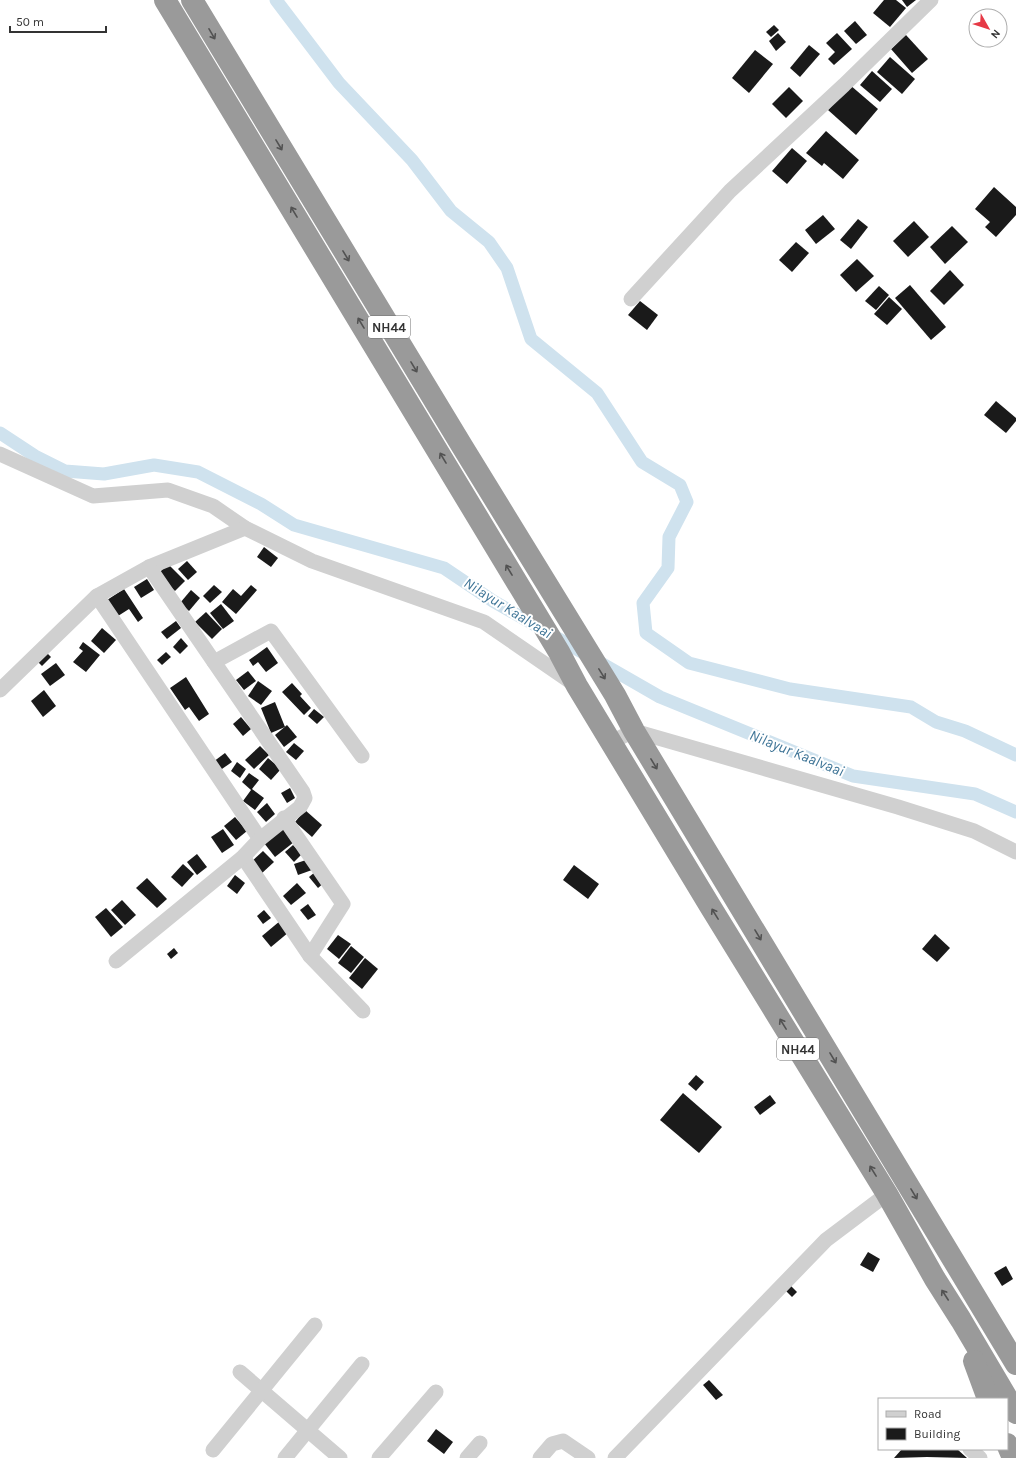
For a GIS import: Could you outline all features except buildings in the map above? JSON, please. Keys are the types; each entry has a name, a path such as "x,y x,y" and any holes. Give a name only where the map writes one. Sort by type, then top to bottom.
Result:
{"highway":[{"name":"NH44","path":"165,0 530,603 577,686 887,1194 934,1279 961,1320 1007,1398"},
{"name":"NH44","path":"192,0 255,106 615,695 634,731 1016,1364"},
{"path":"983,1308 1016,1351"},
{"path":"961,1320 988,1398"},
{"name":"NH44","path":"1008,1399 1016,1413"},
{"path":"1008,1446 1013,1458"}],"street":[{"path":"631,299 730,191 844,85 931,0"},
{"path":"0,454 93,496 168,490 214,506 245,528 312,561 484,622 577,686"},
{"path":"0,690 97,596 149,567 245,528"},
{"path":"116,961 243,857 260,839 303,804 305,798 303,792 149,567"},
{"path":"97,596 260,839"},
{"path":"214,662 271,631 362,756"},
{"path":"611,742 634,731 974,831 1016,852"},
{"path":"284,818 343,904 310,956"},
{"path":"243,857 310,956 363,1011"},
{"path":"615,1458 826,1240 887,1194"},
{"path":"213,1450 263,1391 315,1325"},
{"path":"285,1458 362,1364"},
{"path":"240,1372 340,1458"},
{"path":"379,1458 436,1392"},
{"path":"540,1458 552,1444 563,1441 588,1458"},
{"path":"467,1458 480,1443"},
{"path":"971,1450 980,1458"}],"waterway":[{"path":"276,0 339,83 412,160 451,211 489,242 507,268 531,339 597,393 642,462 680,485 687,502 669,537 668,568 643,603 646,633 689,663 790,689 911,707 936,722 965,731 1016,755"},
{"name":"Nilayur Kaalvaai","path":"0,433 35,456 65,471 104,474 154,465 198,472 261,504 294,525 444,568 493,601 660,697 853,776 975,794 1016,812"}]}
